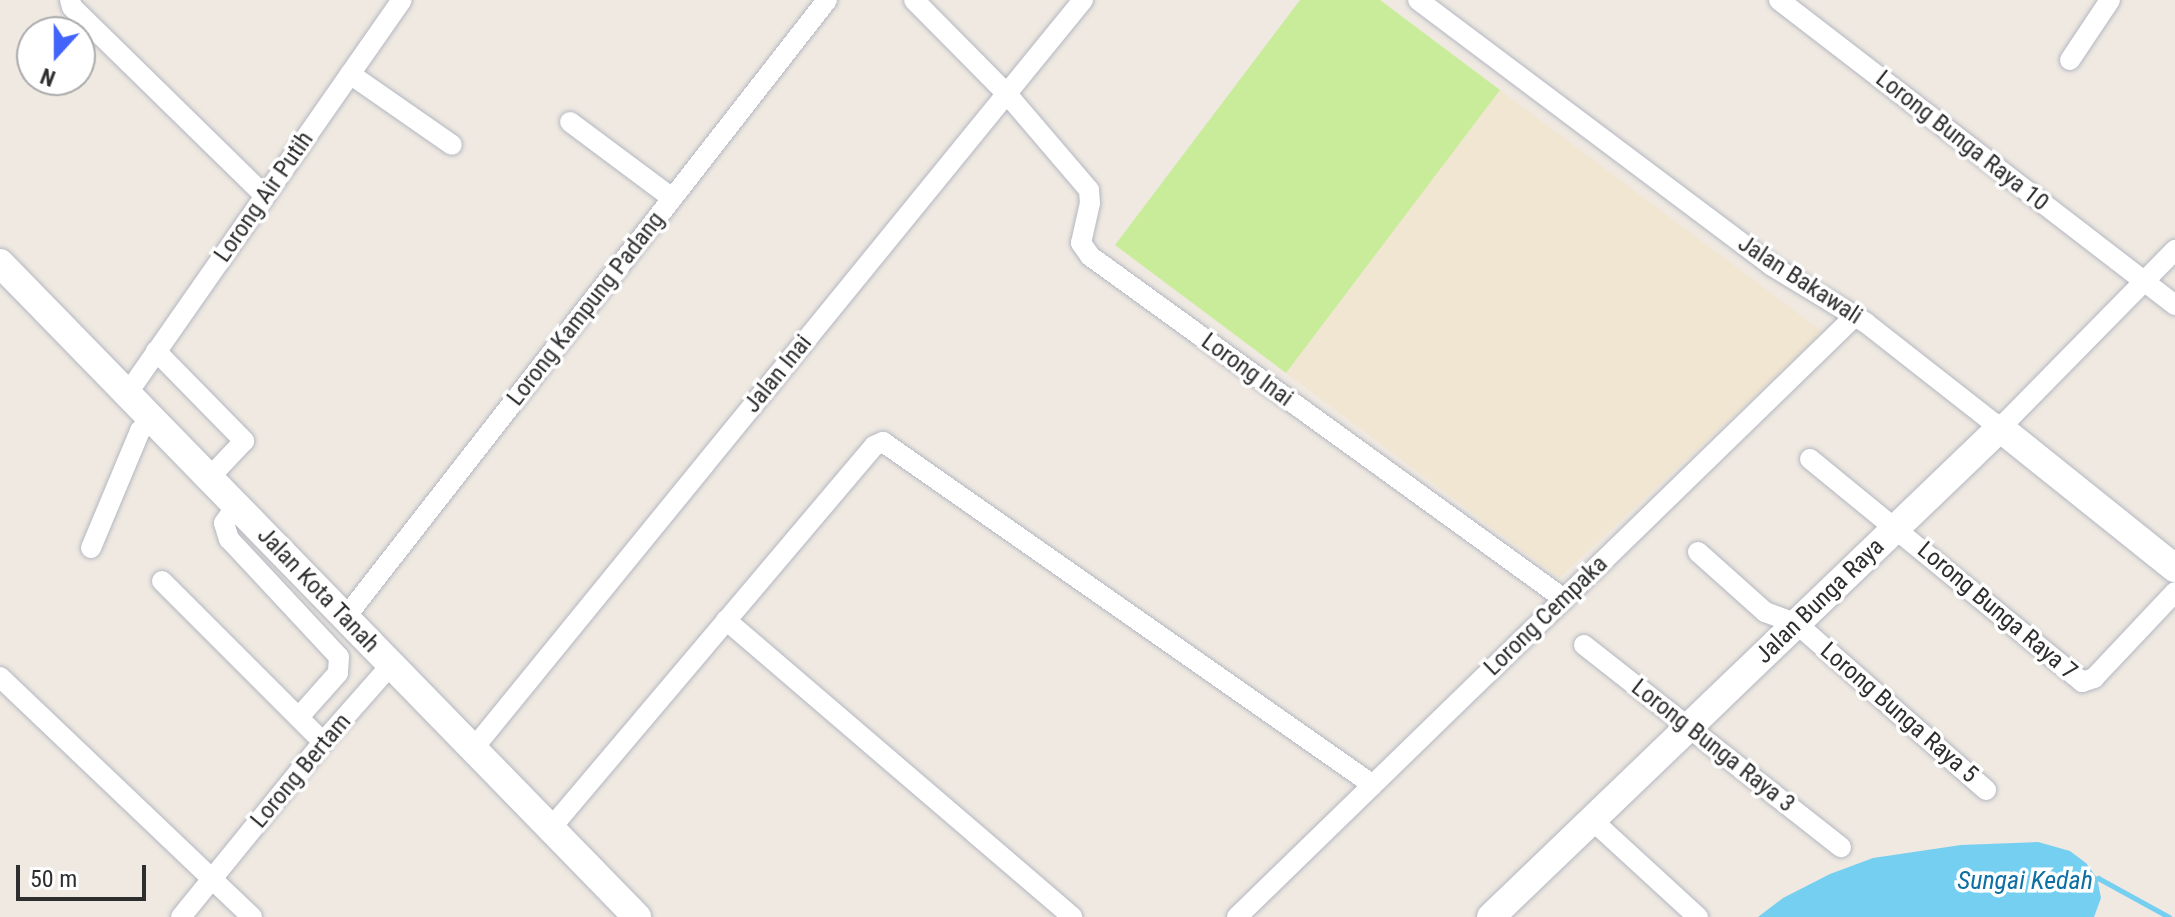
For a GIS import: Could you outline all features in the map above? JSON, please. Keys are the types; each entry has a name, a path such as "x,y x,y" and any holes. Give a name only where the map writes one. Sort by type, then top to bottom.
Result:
{"street":[{"path":"70,0 72,7 265,196"},
{"name":"Lorong Air Putih","path":"127,394 402,0"},
{"name":"Lorong Kampung Padang","path":"345,618 827,0"},
{"name":"Lorong Inai","path":"914,0 1007,94 1089,190 1090,203 1081,243 1090,256 1564,599"},
{"name":"Jalan Inai","path":"473,749 1083,0"},
{"name":"Jalan Bakawali","path":"1418,0 1772,266 1856,315 2175,568"},
{"name":"Lorong Bunga Raya 10","path":"1779,0 2175,305"},
{"path":"2070,60 2110,0"},
{"path":"350,74 452,145"},
{"path":"570,122 672,198"},
{"name":"Jalan Bunga Raya","path":"1491,917 2000,428 2175,250"},
{"name":"Jalan Kota Tanah","path":"0,263 637,917"},
{"name":"Lorong Cempaka","path":"1237,917 1856,315"},
{"path":"156,351 244,441 209,478"},
{"path":"91,548 140,431 151,418"},
{"path":"551,828 874,446 888,443 1373,785"},
{"name":"Lorong Bunga Raya 7","path":"1810,459 1897,527 2082,682 2094,678 2175,592"},
{"path":"236,506 224,523 229,539 338,652 338,673 299,717"},
{"name":"Lorong Bunga Raya 5","path":"1698,552 1765,612 1796,623 1986,790"},
{"path":"162,581 323,742"},
{"path":"726,620 1072,917"},
{"name":"Lorong Bunga Raya 3","path":"1584,645 1841,847"},
{"name":"Lorong Bertam","path":"181,917 323,742 391,665"},
{"path":"0,677 252,917"},
{"path":"1592,820 1698,917"}],"shaded area":[{"path":"1500,90 1823,332 1559,578 1286,373"}],"green space":[{"path":"1300,0 1380,0 1500,90 1286,373 1115,245"}],"water":[{"name":"Sungai Kedah","path":"2038,842 2070,851 2086,863 2097,878 2101,898 2094,917 1758,917 1783,898 1830,874 1873,858 1961,845"}],"waterway":[{"path":"2093,881 2098,878 2169,917"}]}
